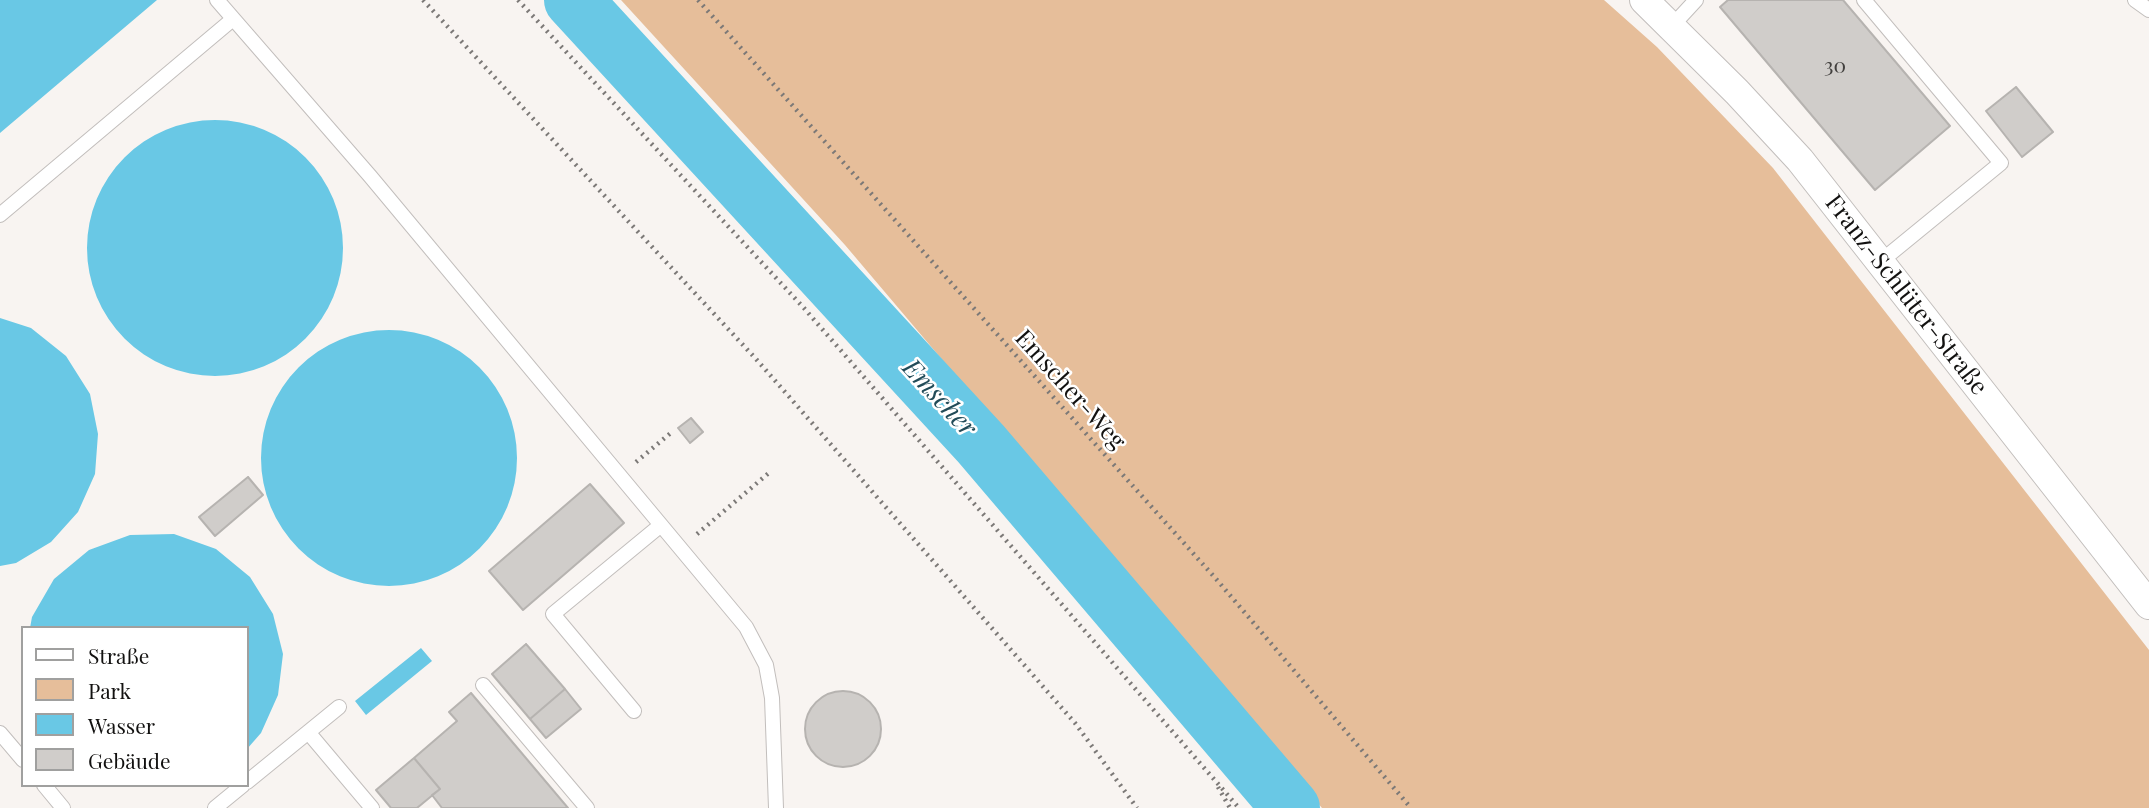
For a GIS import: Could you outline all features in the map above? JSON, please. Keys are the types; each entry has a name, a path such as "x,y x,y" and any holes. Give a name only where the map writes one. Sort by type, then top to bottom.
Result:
{"street":[{"name":"Franz-Schlüter-Straße","path":"1644,0 1800,160 2149,605"}],"lane":[{"path":"217,0 369,176 746,627 766,665 772,698 775,807"},
{"path":"1672,26 1696,0"},
{"path":"1864,0 2001,163 1880,262"},
{"path":"2135,0 2149,10"},
{"path":"0,215 233,19"},
{"path":"634,711 554,614 661,525"},
{"path":"483,685 587,808"},
{"path":"248,782 339,707"},
{"path":"308,732 372,808"},
{"path":"0,733 21,758"},
{"path":"46,787 63,808"},
{"path":"215,808 241,787"}],"path":[{"path":"423,0 756,359 1075,723 1137,808"},
{"path":"519,0 803,307 1239,808"},
{"name":"Emscher-Weg","path":"698,0 1217,580 1411,808"},
{"path":"619,476 672,432"},
{"path":"680,548 770,472"},
{"path":"1212,777 1230,808"}],"green space":[{"path":"621,0 1604,0 1657,47 1773,168 2149,650 2149,808 1322,808 845,245"}],"water":[{"path":"0,0 157,0 0,133"},
{"path":"215,120 252,126 275,135 296,149 314,167 333,199 343,248 337,285 328,308 314,329 296,347 264,366 215,376 178,370 155,361 134,347 116,329 97,297 87,248 93,211 102,188 116,167 134,149 166,130"},
{"path":"0,318 31,328 66,356 90,394 98,434 95,474 78,512 51,542 16,563 0,566"},
{"path":"376,330 402,330 438,339 460,351 480,367 496,387 508,409 515,433 515,483 508,507 496,529 480,549 460,565 438,577 402,586 376,586 340,577 318,565 298,549 282,529 270,507 261,471 261,445 270,409 282,387 298,367 318,351 340,339"},
{"path":"174,534 216,549 250,577 273,614 283,654 278,695 261,733 248,748 248,626 30,626 32,617 54,579 89,550 130,535"},
{"path":"421,648 432,661 366,715 355,701"}],"building":[{"path":"1728,0 1843,0 1950,126 1875,190 1720,7"},
{"path":"2016,87 2053,132 2022,157 1986,111"},
{"path":"691,418 703,432 690,443 678,428"},
{"path":"248,477 263,495 215,536 199,517"},
{"path":"590,484 624,523 523,610 489,571"},
{"path":"526,644 565,689 530,719 492,674"},
{"path":"565,689 581,709 546,738 530,719"},
{"path":"836,691 850,691 864,697 875,708 881,729 878,744 870,756 850,767 836,767 822,761 811,750 805,736 805,722 811,708 822,697"},
{"path":"471,693 568,808 442,808 432,795 440,789 414,758 457,721 449,712"},
{"path":"414,758 440,789 417,808 391,808 376,790"}],"waterway":[{"name":"Emscher","path":"573,0 981,444 1291,808"}]}
